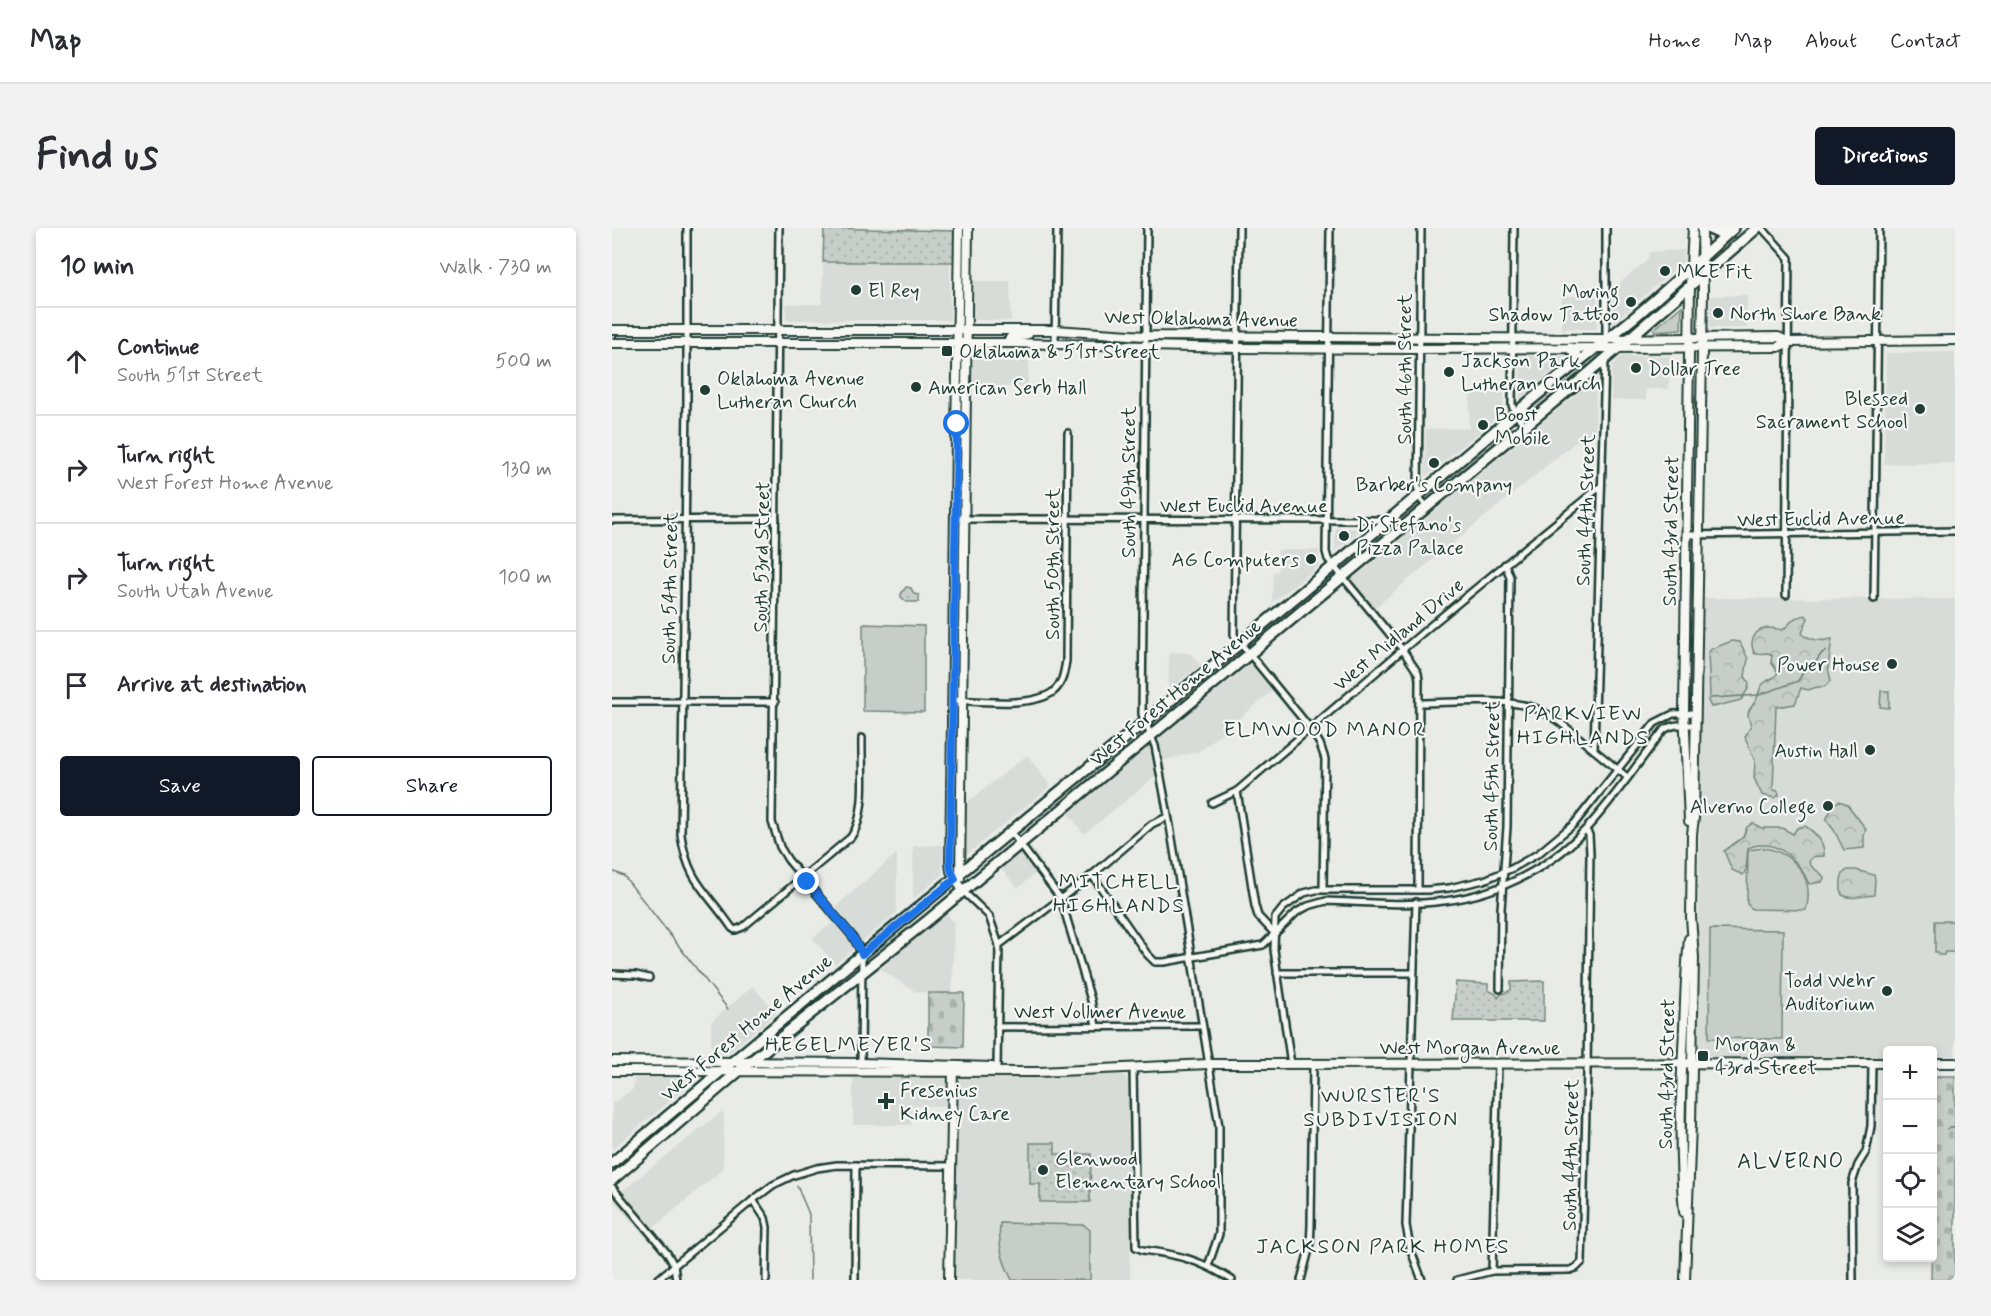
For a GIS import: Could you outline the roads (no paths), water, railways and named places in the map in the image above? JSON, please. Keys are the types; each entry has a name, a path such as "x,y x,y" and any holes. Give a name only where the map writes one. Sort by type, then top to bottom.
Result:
{"main road":[{"path":"957,877 965,519 958,228"},
{"path":"962,330 968,228"},
{"name":"South 43rd Street","path":"1692,834 1689,817 1684,713 1690,286 1693,228"},
{"name":"South 43rd Street","path":"1685,1280 1692,1108 1694,958 1691,917 1696,725 1702,228"},
{"path":"1707,228 1718,233 1732,230"},
{"name":"West Forest Home Avenue","path":"612,1180 740,1070 963,891 1151,735 1244,649 1338,571 1427,507 1605,360 1757,228"},
{"name":"West Forest Home Avenue","path":"612,1163 731,1062 1144,722 1244,649 1338,571 1389,520 1515,414 1602,345 1732,230"},
{"name":"West Oklahoma Avenue","path":"612,330 1055,330 1145,336 1512,338 1619,348 1702,348 1778,346 1789,342 1955,340"},
{"path":"1008,343 1010,338 1041,330"},
{"name":"West Oklahoma Avenue","path":"612,343 1008,343 1238,348 1512,349 1570,348 1602,345 1631,338 1778,337 1789,342"},
{"path":"962,343 956,519 950,863 951,870 963,891"},
{"path":"1570,348 1576,355 1576,364"},
{"name":"South 43rd Street","path":"1686,1233 1682,1186 1681,1108 1685,977 1691,917"},
{"name":"West Morgan Avenue","path":"612,1061 750,1062 862,1067 997,1067 1053,1071"},
{"name":"West Morgan Avenue","path":"953,1068 1039,1072 1208,1064 1883,1063"},
{"path":"1937,1063 1955,1063"},
{"name":"West Morgan Avenue","path":"612,1071 862,1067"},
{"path":"949,1280 953,1068"},
{"path":"1681,1108 1692,1108"}],"street":[{"name":"South 54th Street","path":"687,228 681,835 683,852 689,870 699,887 735,930 743,927 803,877"},
{"name":"South 53rd Street","path":"779,228 772,822 780,847 788,860 853,937 862,954"},
{"path":"1055,344 1057,228"},
{"name":"South 49th Street","path":"1147,228 1142,714 1155,746 1217,1112 1220,1162 1219,1234 1208,1266"},
{"path":"1239,228 1234,635 1310,728 1320,744 1325,759 1323,889"},
{"path":"1330,228 1326,552 1328,559 1402,649 1418,673 1420,703 1418,890"},
{"name":"South 46th Street","path":"1418,496 1421,228"},
{"path":"1514,228 1512,405 1515,414 1525,426"},
{"name":"South 44th Street","path":"1594,750 1605,360 1602,345 1606,228"},
{"path":"1762,228 1789,258 1786,595"},
{"path":"1874,598 1879,228"},
{"name":"South 50th Street","path":"962,700 1023,701 1038,699 1054,692 1063,680 1066,662 1068,434"},
{"name":"West Midland Drive","path":"1212,803 1237,791 1402,649 1601,486"},
{"path":"1418,496 1427,507"},
{"path":"612,520 776,519"},
{"name":"West Euclid Avenue","path":"956,519 1389,520"},
{"name":"West Euclid Avenue","path":"1687,535 1955,531"},
{"name":"South 45th Street","path":"1500,989 1507,827 1509,577 1505,564"},
{"path":"953,700 962,700"},
{"path":"612,702 775,702"},
{"path":"1420,703 1507,703 1536,709 1550,716 1627,777"},
{"path":"1291,1064 1274,950 1275,918 1283,908 1304,893 1323,889 1418,890 1457,887 1484,880 1504,871 1539,853 1569,828 1655,723 1667,716 1684,713 1696,714"},
{"path":"1092,875 1155,962 1263,945 1297,912 1316,903 1326,901 1437,902 1459,898 1503,886 1542,866 1586,830 1663,731 1669,726 1696,725"},
{"path":"803,877 850,837 858,824 861,813 862,738"},
{"path":"1237,791 1257,913 1275,934"},
{"path":"999,945 1092,875 1152,824 1167,817"},
{"name":"South 44th Street","path":"1492,1271 1570,1270 1580,1265 1583,1258 1590,853 1589,835 1586,830"},
{"path":"1011,832 1061,899 1091,1000 1096,1026"},
{"path":"963,891 989,916 999,945 997,1067"},
{"path":"1416,902 1406,1225 1410,1248 1422,1280"},
{"path":"862,954 862,1067"},
{"path":"1277,973 1413,973"},
{"path":"612,974 649,978"},
{"name":"West Vollmer Avenue","path":"998,1027 1202,1026"},
{"path":"1457,1280 1492,1271 1498,1063"},
{"path":"1853,1280 1852,1183 1866,1152 1870,1126 1872,1063"},
{"path":"1301,1280 1310,1246 1313,1064"},
{"path":"1133,1068 1136,1247 1188,1258 1232,1280"},
{"path":"657,1280 753,1200 773,1185 794,1175 827,1167 856,1165 951,1166"},
{"path":"855,1280 856,1165"},
{"path":"612,1187 667,1252 674,1265 676,1280"},
{"path":"753,1200 765,1218 767,1227 766,1280"}],"waterway":[{"path":"1711,698 1759,695 1798,681 1804,671 1813,666 1826,651"},
{"path":"612,871 624,876 728,1009"},
{"path":"1947,1129 1955,1126"},
{"path":"797,1186 809,1214 810,1280"}],"place":[{"name":"MKE Fit","path":"1665,271"},
{"name":"El Rey","path":"856,290"},
{"name":"Moving Shadow Tattoo","path":"1631,302"},
{"name":"North Shore Bank","path":"1718,313"},
{"name":"Oklahoma & 51st Street","path":"947,351"},
{"name":"Dollar Tree","path":"1636,368"},
{"name":"Jackson Park Lutheran Church","path":"1449,372"},
{"name":"American Serb Hall","path":"916,387"},
{"name":"Oklahoma Avenue Lutheran Church","path":"705,390"},
{"name":"Blessed Sacrament School","path":"1920,409"},
{"name":"Boost Mobile","path":"1483,425"},
{"name":"Barber's Company","path":"1434,463"},
{"name":"Di Stefano's Pizza Palace","path":"1344,536"},
{"name":"AG Computers","path":"1311,559"},
{"name":"Power House","path":"1892,664"},
{"name":"Austin Hall","path":"1870,750"},
{"name":"Alverno College","path":"1828,806"},
{"name":"Todd Wehr Auditorium","path":"1887,991"},
{"name":"Morgan & 43rd Street","path":"1703,1056"},
{"name":"Fresenius Kidney Care","path":"886,1101"},
{"name":"Glenwood Elementary School","path":"1043,1170"}],"district":[{"name":"PARKVIEW HIGHLANDS","path":"1583,725"},
{"name":"ELMWOOD MANOR","path":"1325,729"},
{"name":"MITCHELL HIGHLANDS","path":"1119,893"},
{"name":"HEGELMEYER'S","path":"849,1044"},
{"name":"WURSTER'S SUBDIVISION","path":"1381,1107"},
{"name":"ALVERNO","path":"1791,1160"},
{"name":"JACKSON PARK HOMES","path":"1383,1246"}]}
